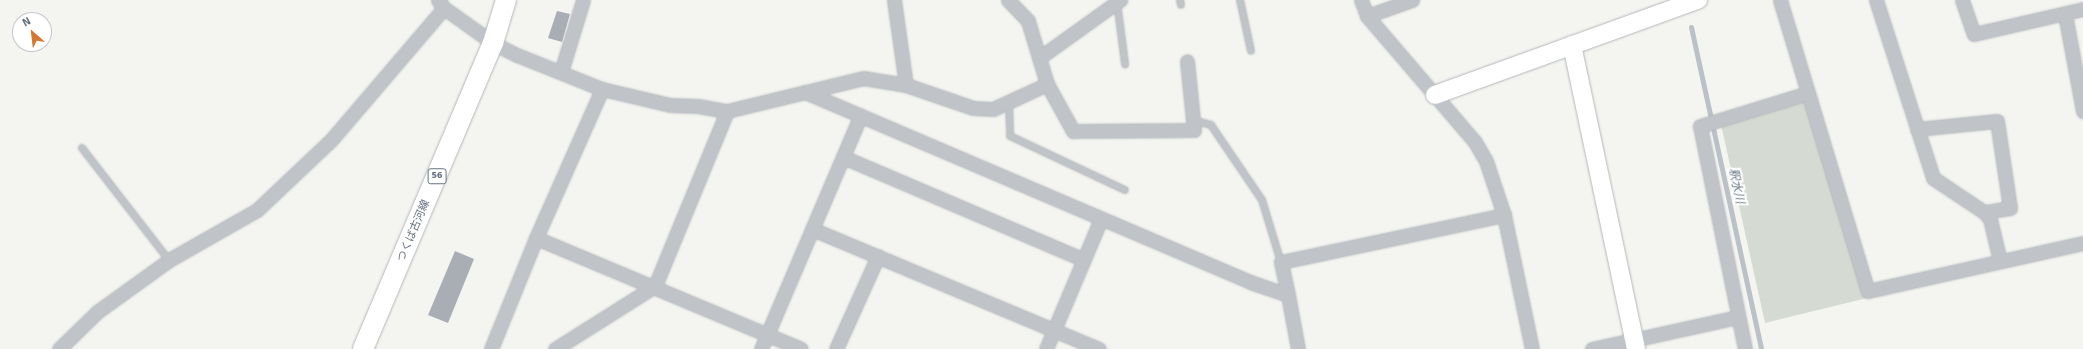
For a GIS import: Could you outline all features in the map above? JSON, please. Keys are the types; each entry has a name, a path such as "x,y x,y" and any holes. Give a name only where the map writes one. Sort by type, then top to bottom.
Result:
{"main road":[{"name":"つくば古河線","path":"363,349 493,43 506,0"}],"street":[{"path":"561,72 583,0"},
{"path":"894,0 906,85"},
{"path":"1008,0 1028,21 1047,84 1073,131 1194,130 1188,62"},
{"path":"1361,0 1367,16 1475,142 1482,154 1504,215 1532,349"},
{"path":"1367,16 1412,0"},
{"path":"1435,95 1572,45 1670,5 1698,0"},
{"path":"1780,0 1868,291 2083,243"},
{"path":"1876,0 1933,178 1984,212 1990,220 2000,261"},
{"path":"1962,0 1974,34 2083,9"},
{"path":"1039,58 1118,1"},
{"path":"59,349 97,312 169,260 257,210 332,139 441,4 493,43 517,55 602,89 670,105 698,106 727,111 805,92 831,84 863,78 906,85 973,108 993,109 1047,84"},
{"path":"2065,14 2083,111"},
{"path":"1572,45 1635,345"},
{"path":"494,348 536,238 602,89"},
{"path":"805,92 1101,219 1147,236 1250,282 1288,294"},
{"path":"1745,349 1700,126 1808,93"},
{"path":"555,349 655,286 727,111"},
{"path":"761,349 861,115"},
{"path":"1917,129 1997,121 2010,208 1984,212"},
{"path":"843,157 1082,259"},
{"path":"1298,349 1281,262 1504,215"},
{"path":"1046,349 1082,259 1101,219"},
{"path":"812,229 1099,349"},
{"path":"536,238 655,286 801,349"},
{"path":"836,349 878,256"},
{"path":"1592,349 1635,345 1738,317"}],"lane":[{"path":"1240,0 1251,51"},
{"path":"1118,1 1125,64"},
{"path":"1009,102 1010,136 1126,190"},
{"path":"1193,120 1211,125 1262,200 1281,262"},
{"path":"82,148 169,260"}],"shaded area":[{"path":"1810,98 1867,298 1765,323 1720,120"}],"building":[{"path":"557,11 570,14 562,42 548,38"},
{"path":"455,251 474,259 448,323 428,315"}],"waterway":[{"name":"釈水川","path":"1691,27 1761,349"}]}
